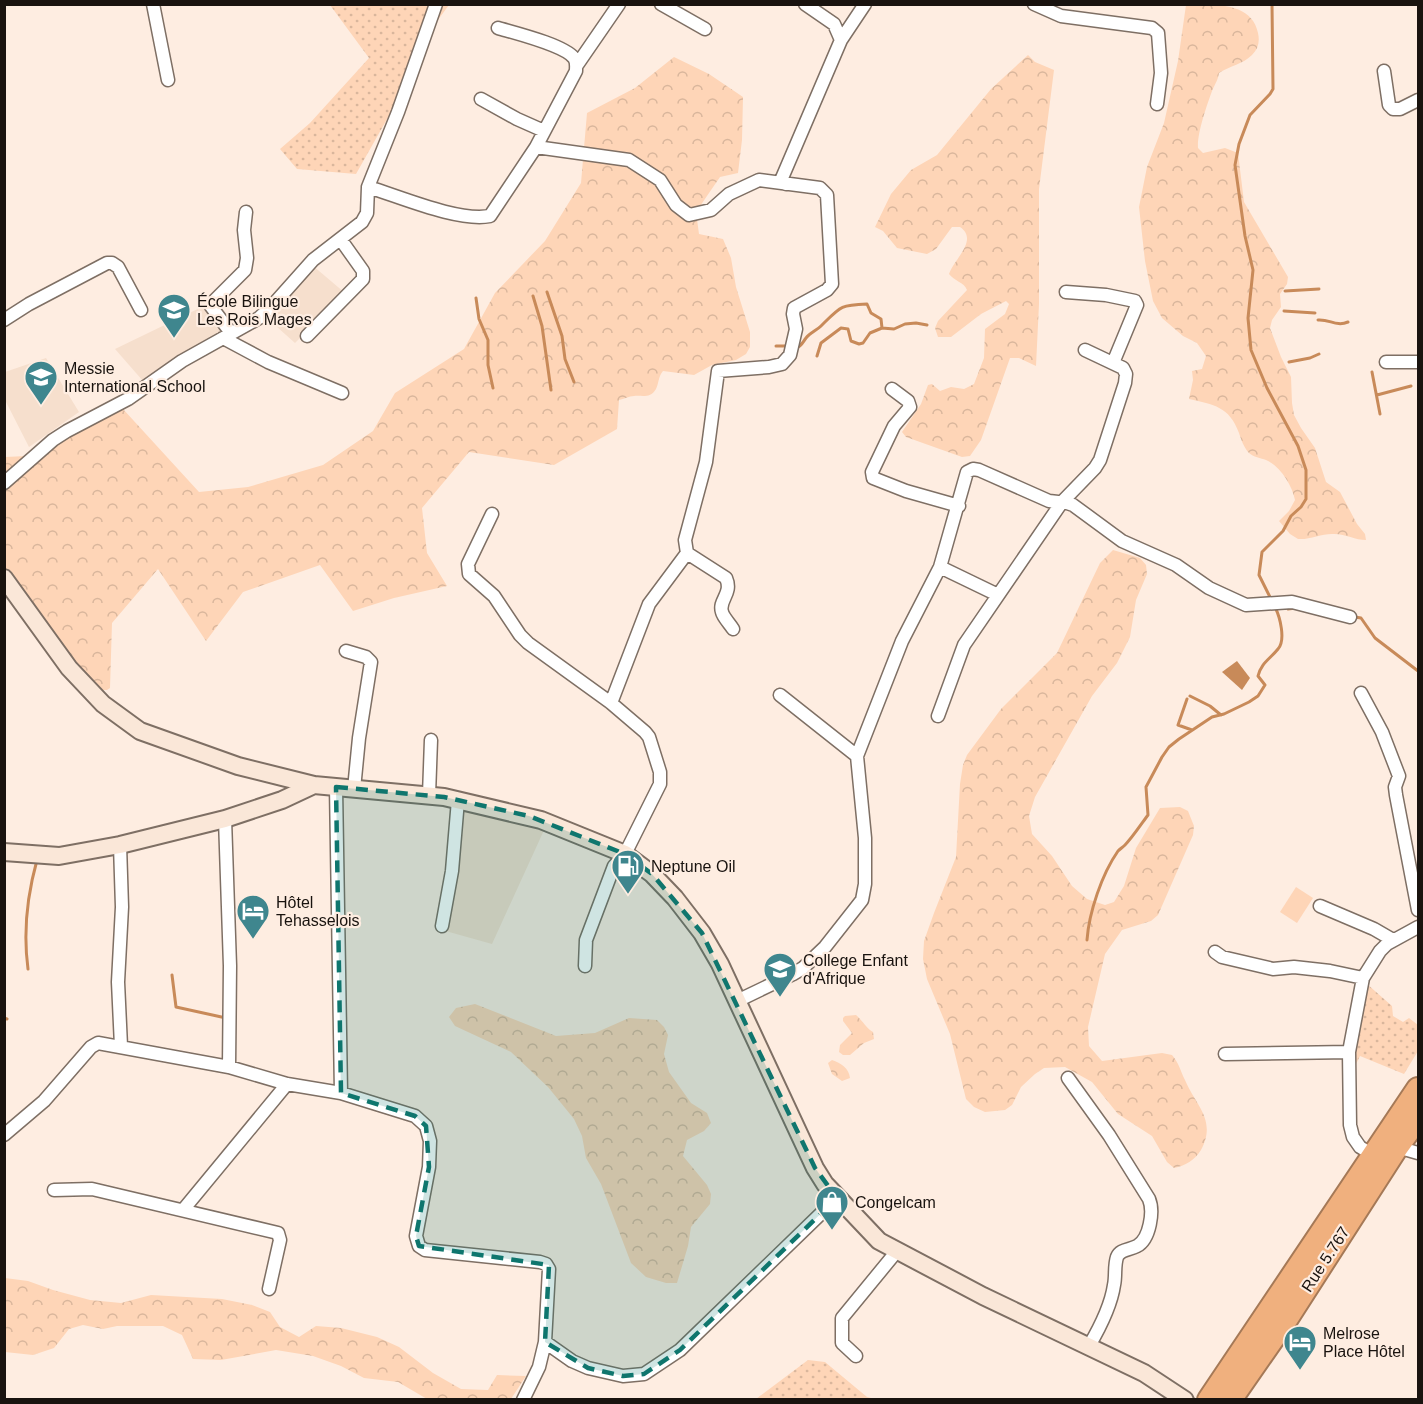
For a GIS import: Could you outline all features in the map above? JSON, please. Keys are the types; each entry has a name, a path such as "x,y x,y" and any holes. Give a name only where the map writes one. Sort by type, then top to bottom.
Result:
{"highway":[{"path":"1209,1400 1419,1089"},
{"name":"Rue 5.767","path":"1234,1398 1397,1147 1416,1125"}],"main road":[{"path":"4,578 69,668 97,699 132,726 152,736 238,765 314,785 429,795 529,816 625,854 652,874 675,898 702,933 737,1000 815,1168 837,1198 879,1240 983,1296 1144,1373 1185,1400"},
{"path":"4,852 59,856 120,845 225,819 282,800 314,785"}],"street":[{"path":"153,4 168,81"},
{"path":"4,483 53,440 128,399 182,361 266,312 313,260 362,222 367,213 368,187 398,112 436,4"},
{"path":"577,65 619,4"},
{"path":"661,4 705,29"},
{"path":"804,4 834,24 841,40"},
{"path":"786,184 783,183 782,178 841,40 864,4"},
{"path":"1034,4 1061,16 1156,30 1162,61 1157,104"},
{"path":"368,187 473,218 490,216 536,147 577,65 572,55 553,46 498,28"},
{"path":"1384,71 1390,107 1393,110 1419,100"},
{"path":"481,99 517,119 544,130"},
{"path":"536,147 629,160 660,180 676,205 689,214 711,210 729,194 759,180 820,188 827,195 832,284 827,290 794,308 796,329 790,355 782,364 770,367 718,371 706,462 684,540 687,553 726,578 729,591 721,607 733,629"},
{"path":"246,212 245,270 210,305 211,309 227,335 268,363 342,393"},
{"path":"307,336 363,279 363,271 341,240"},
{"path":"4,320 29,304 107,263 118,267 141,310"},
{"path":"1066,292 1106,295 1135,301 1137,305 1113,363"},
{"path":"938,716 960,651 1062,502 1100,460 1126,379 1123,368 1085,350"},
{"path":"1386,362 1419,362"},
{"path":"891,389 908,401 910,407 894,426 872,472 873,478 906,491 959,506"},
{"path":"737,1000 793,975 803,968 825,947 862,900 865,884 865,838 856,756 902,641 940,567 959,506 965,475 973,469 1049,501 1073,505 1122,541 1176,565 1209,588 1246,605 1299,603 1350,617"},
{"path":"492,514 468,564 469,574 494,596 528,643 611,703 649,737 660,772 658,789 625,854 614,866 589,930 585,949 585,966"},
{"path":"611,703 649,604 687,553"},
{"path":"940,567 998,595"},
{"path":"346,651 366,657 371,662 359,738 354,789"},
{"path":"1361,693 1382,732 1399,776 1395,795 1419,910"},
{"path":"780,694 856,756"},
{"path":"429,795 431,740"},
{"path":"336,787 341,1093"},
{"path":"442,926 452,871 458,800"},
{"path":"225,819 230,966 229,1067"},
{"path":"120,845 122,907 118,982 121,1047"},
{"path":"1320,906 1393,940"},
{"path":"1373,1155 1360,1147 1353,1137 1350,1125 1349,1052 1363,978 1380,951 1393,940 1419,927"},
{"path":"1215,952 1222,957 1273,969 1294,967 1363,978"},
{"path":"4,1135 44,1101 91,1047 98,1043 229,1067 287,1084 341,1093 415,1116 426,1126 430,1141 429,1167 416,1236 419,1246 425,1250 540,1262 546,1264 550,1274 545,1342 539,1367 523,1400"},
{"path":"1225,1054 1349,1052"},
{"path":"1068,1078 1109,1135 1152,1207 1143,1241 1138,1246 1121,1251 1117,1257 1114,1288 1089,1346"},
{"path":"183,1210 287,1084"},
{"path":"1397,1147 1419,1153"},
{"path":"54,1190 92,1189 278,1233 280,1240 269,1288"},
{"path":"545,1342 572,1361 588,1368 623,1376 644,1374 680,1350 837,1198"},
{"path":"856,1356 842,1343 842,1318 897,1251"}],"highlighted area":[{"path":"336,787 444,797 529,816 625,854 652,874 702,933 815,1168 837,1198 680,1350 644,1374 623,1376 588,1368 545,1342 549,1265 419,1246 416,1236 429,1167 426,1126 415,1116 341,1093"}],"shaded area":[{"path":"312,265 345,293 295,343 267,318"},
{"name":"École Bilingue Les Rois Mages","path":"206,305 229,330 143,381 115,349"},
{"name":"Messie International School","path":"46,358 79,412 29,447 5,400 5,372"},
{"path":"1237,661 1250,678 1242,690 1222,672"},
{"path":"461,807 545,828 492,944 442,930"}],"green space":[{"path":"330,5 449,5 411,56 395,105 356,174 297,169 280,149 310,123 369,58"},
{"path":"1186,5 1218,5 1239,10 1248,15 1258,33 1258,45 1252,55 1245,61 1219,73 1203,119 1198,148 1203,153 1225,148 1238,153 1244,202 1288,277 1287,284 1280,294 1281,307 1272,320 1270,328 1291,377 1294,415 1315,448 1326,482 1340,492 1365,534 1366,540 1336,534 1298,539 1290,534 1279,521 1289,511 1295,500 1288,482 1281,471 1271,463 1249,453 1235,424 1225,412 1213,405 1189,399 1193,380 1192,371 1202,369 1206,356 1197,343 1183,336 1162,318 1153,301 1145,261 1139,207 1147,167 1164,123 1178,61"},
{"path":"1028,55 1035,62 1054,70 1039,189 1039,304 1036,366 1019,358 1010,358 981,440 970,456 962,457 906,437 902,432 921,404 928,385 932,384 940,391 951,387 964,389 974,384 984,358 985,329 1005,314 1009,304 1006,301 981,314 951,337 938,337 935,328 938,321 967,290 949,274 966,244 965,232 960,227 952,227 936,249 927,254 897,248 883,231 875,227 891,194 911,170 937,155 991,89"},
{"path":"674,57 709,74 743,97 742,140 738,173 720,177 696,212 699,234 723,239 731,258 736,287 750,332 750,347 746,354 736,360 712,365 694,375 663,371 656,389 651,394 619,400 617,429 554,465 469,452 422,508 427,553 447,586 394,598 353,611 320,565 243,592 206,641 158,569 112,623 110,688 97,690 64,654 52,659 5,591 5,457 27,456 123,409 199,492 248,487 323,465 373,431 395,393 464,349 495,293 545,241 581,183 587,113 635,88"},
{"path":"1113,550 1140,558 1146,565 1147,574 1136,600 1130,637 1117,663 1092,696 1035,797 1029,816 1032,834 1052,856 1072,886 1087,899 1105,905 1114,902 1124,886 1136,848 1160,808 1180,807 1188,811 1194,826 1193,835 1158,915 1151,921 1122,930 1105,954 1088,1027 1089,1046 1102,1061 1162,1053 1172,1055 1176,1061 1203,1114 1207,1130 1199,1154 1182,1166 1174,1168 1167,1162 1152,1136 1118,1114 1092,1082 1065,1067 1044,1068 1035,1074 1021,1087 1012,1105 1005,1110 985,1112 974,1107 966,1099 950,1034 927,979 923,959 924,941 956,857 960,784 967,755 1001,709 1057,653 1100,563"},
{"path":"1296,887 1313,898 1297,923 1280,912"},
{"path":"1367,984 1392,1006 1393,1016 1403,1022 1409,1018 1418,1025 1418,1051 1404,1074 1360,1056 1356,1064 1349,1061"},
{"path":"475,1004 556,1036 595,1033 629,1018 657,1020 664,1027 668,1035 664,1054 669,1072 691,1103 707,1113 711,1123 704,1131 687,1140 683,1156 707,1185 711,1194 710,1204 691,1227 677,1283 666,1283 646,1277 631,1263 601,1184 586,1158 582,1136 574,1119 548,1087 511,1052 455,1026 449,1017 456,1008"},
{"path":"856,1015 873,1032 874,1039 864,1043 850,1055 843,1055 839,1052 840,1045 852,1033 843,1018"},
{"path":"832,1060 844,1066 850,1078 842,1081 832,1074 828,1063"},
{"path":"5,1278 28,1281 90,1300 121,1303 151,1295 222,1299 252,1305 270,1312 280,1327 299,1337 316,1326 341,1328 377,1337 399,1347 433,1373 461,1389 488,1390 497,1375 526,1376 511,1399 427,1399 398,1382 364,1378 341,1366 313,1356 276,1350 221,1360 193,1359 182,1335 163,1326 117,1326 103,1329 83,1325 69,1329 54,1348 33,1355 5,1352"},
{"path":"808,1360 825,1362 867,1397 875,1399 756,1399"}],"waterway":[{"path":"1272,4 1273,89 1250,115 1239,144 1235,165 1245,236 1253,270 1248,318 1251,350 1267,388 1298,446 1306,470 1306,499 1291,516 1283,531 1262,552 1259,575 1272,601"},
{"path":"1285,291 1319,289"},
{"path":"547,292 562,336 565,359 574,382"},
{"path":"533,296 542,326 551,390"},
{"path":"476,298 479,319 488,340 488,365 493,388"},
{"path":"796,348 837,311 846,306 867,304 871,313 881,319 882,328"},
{"path":"1284,311 1315,313"},
{"path":"1318,320 1340,324 1348,322"},
{"path":"817,356 821,343 841,328 848,329 851,341 859,344 863,343 870,333 882,328 894,329 905,324 916,323 927,325"},
{"path":"776,346 790,346"},
{"path":"1289,362 1319,354"},
{"path":"1372,372 1380,414"},
{"path":"1377,395 1411,386"},
{"path":"1087,940 1093,906 1107,871 1118,851 1128,842 1148,815 1146,787 1162,757 1179,739 1212,717 1249,702 1258,696 1265,685 1258,676 1259,672 1278,649 1282,640 1275,607"},
{"path":"1288,609 1296,608"},
{"path":"1355,617 1361,618 1375,638 1418,671"},
{"path":"1190,696 1210,706 1221,715"},
{"path":"1187,699 1178,725 1192,730"},
{"path":"28,969 27,914 37,860"},
{"path":"172,975 176,1007 226,1018"}],"place":[{"name":"École Bilingue Les Rois Mages","path":"174,339"},
{"name":"Messie International School","path":"41,406"},
{"name":"Neptune Oil","path":"628,895"},
{"name":"Hôtel Tehasselois","path":"253,940"},
{"name":"College Enfant d'Afrique","path":"780,998"},
{"name":"Congelcam","path":"832,1231"},
{"name":"Melrose Place Hôtel","path":"1300,1371"}]}
